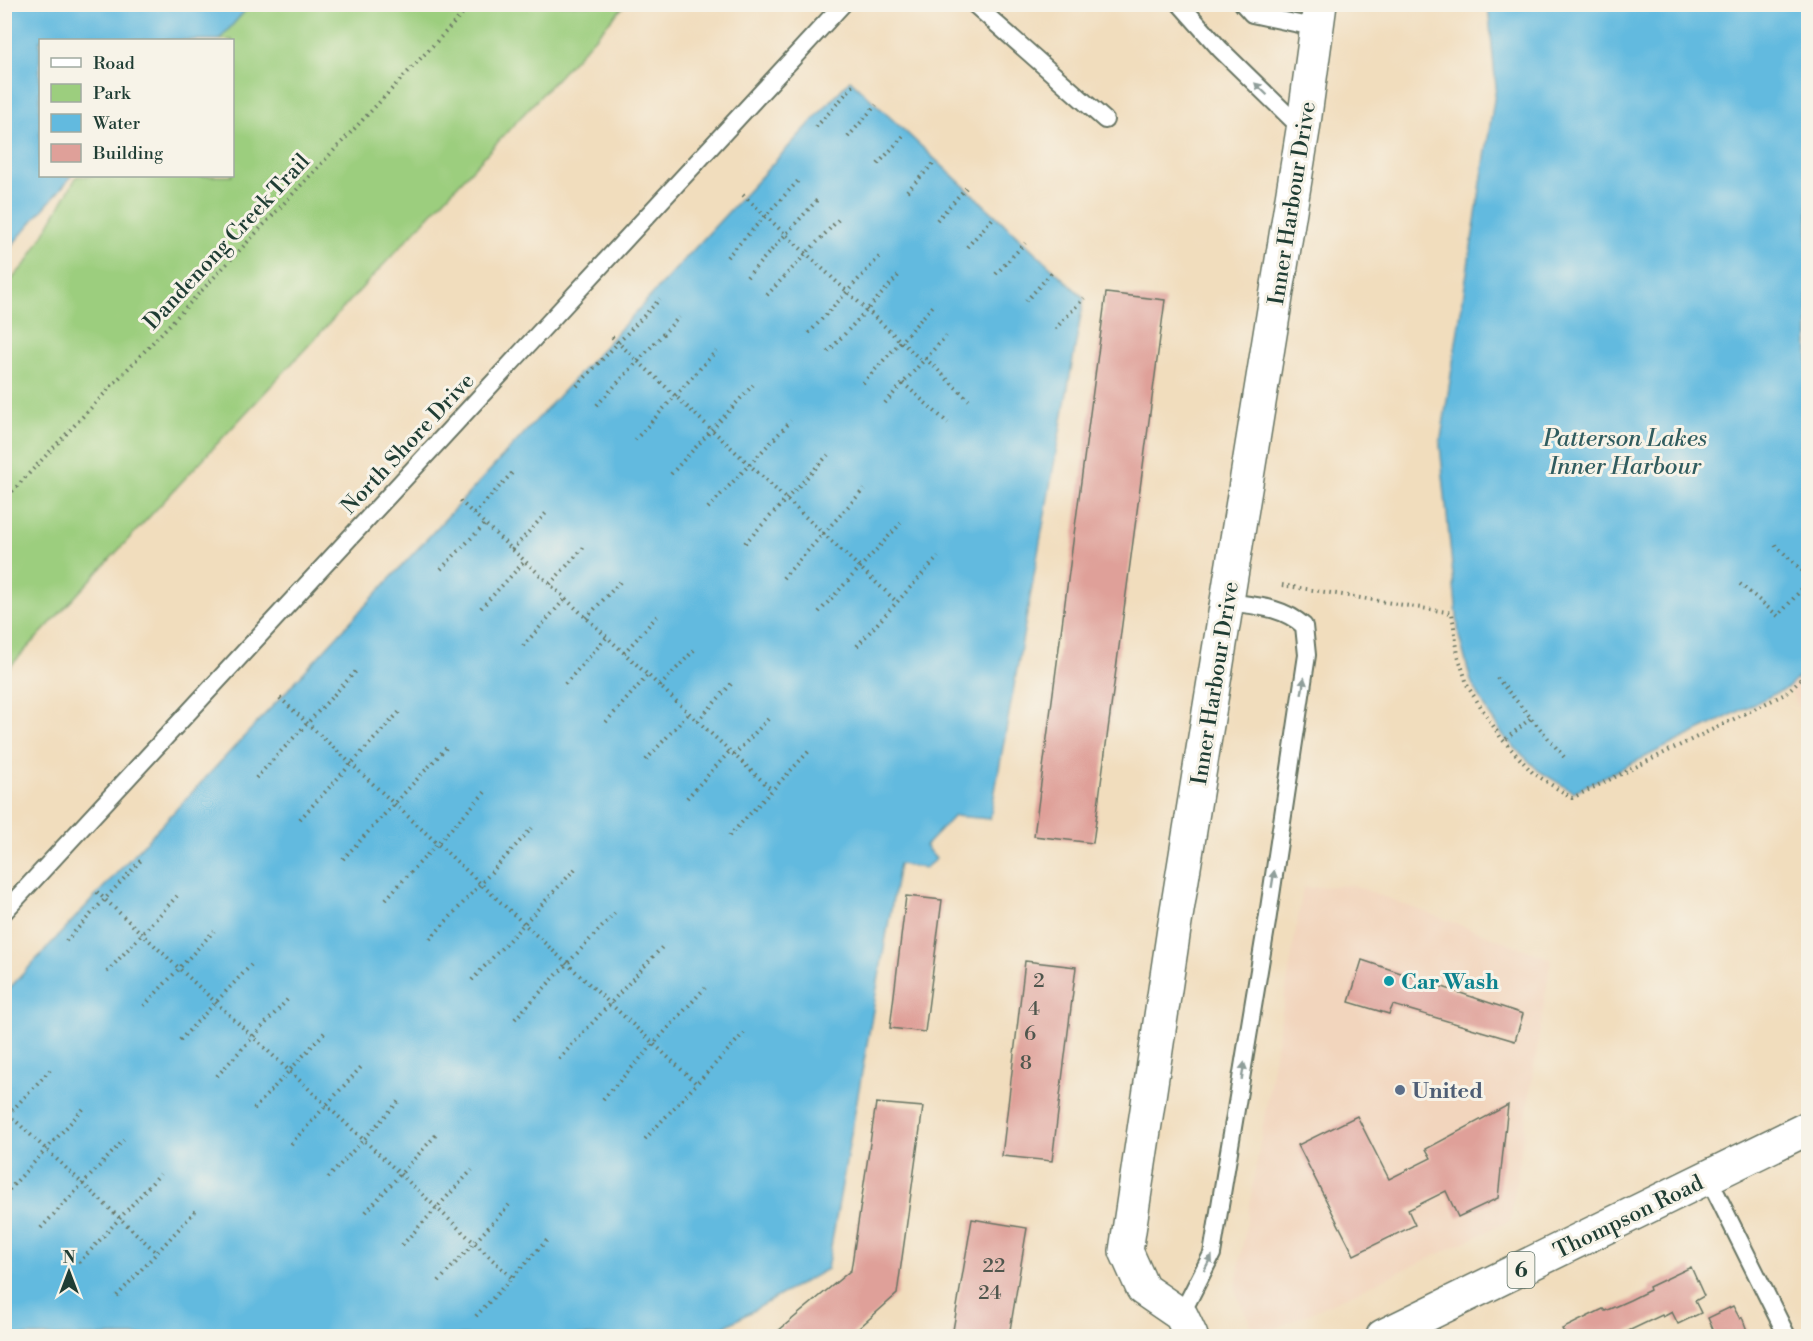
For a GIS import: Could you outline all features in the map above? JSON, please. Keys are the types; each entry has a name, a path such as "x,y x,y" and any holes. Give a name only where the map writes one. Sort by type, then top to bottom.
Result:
{"street":[{"name":"Inner Harbour Drive","path":"1186,1326 1143,1289 1126,1251 1174,928 1303,130 1319,16"},
{"name":"Thompson Road","path":"1383,1336 1809,1128"}],"lane":[{"name":"North Shore Drive","path":"4,912 843,4"},
{"path":"974,4 1105,120"},
{"path":"1180,4 1220,50 1303,130"},
{"path":"1243,4 1252,14 1319,16"},
{"path":"1186,1326 1212,1254 1267,922 1307,655 1304,626 1294,616 1280,610 1227,602"},
{"path":"1708,1177 1787,1336"}],"path":[{"name":"Dandenong Creek Trail","path":"4,500 472,4"},
{"path":"816,127 855,84"},
{"path":"848,137 876,105"},
{"path":"878,164 906,133"},
{"path":"907,191 936,161"},
{"path":"727,257 798,181"},
{"path":"937,220 966,188"},
{"path":"743,195 901,342 924,359 969,400"},
{"path":"747,277 818,199"},
{"path":"967,247 995,216"},
{"path":"767,295 839,219"},
{"path":"996,274 1025,243"},
{"path":"809,333 880,256"},
{"path":"1026,301 1054,270"},
{"path":"828,352 899,275"},
{"path":"1055,329 1084,298"},
{"path":"577,386 660,299"},
{"path":"863,383 933,306"},
{"path":"597,405 679,317"},
{"path":"612,336 897,602"},
{"path":"885,404 946,336"},
{"path":"634,440 716,351"},
{"path":"903,383 948,423"},
{"path":"671,474 753,385"},
{"path":"708,508 791,421"},
{"path":"745,543 828,455"},
{"path":"474,514 513,472"},
{"path":"783,578 864,489"},
{"path":"460,501 772,790"},
{"path":"512,550 548,511"},
{"path":"819,612 902,523"},
{"path":"441,569 485,524"},
{"path":"1774,545 1809,576"},
{"path":"550,584 585,546"},
{"path":"857,646 938,557"},
{"path":"482,608 525,561"},
{"path":"586,618 622,580"},
{"path":"1740,584 1778,616 1809,582"},
{"path":"1278,584 1452,613 1458,655 1468,687 1501,738 1533,773 1572,798 1785,694 1809,672"},
{"path":"523,646 566,599"},
{"path":"624,653 659,614"},
{"path":"565,684 607,637"},
{"path":"660,686 696,648"},
{"path":"256,778 358,669"},
{"path":"606,722 648,675"},
{"path":"1497,678 1565,758"},
{"path":"698,721 734,682"},
{"path":"280,698 697,1084"},
{"path":"300,819 402,709"},
{"path":"646,760 689,713"},
{"path":"687,798 770,717"},
{"path":"1506,739 1531,718"},
{"path":"343,859 446,748"},
{"path":"729,836 810,750"},
{"path":"386,899 488,789"},
{"path":"430,939 532,828"},
{"path":"66,941 143,858"},
{"path":"472,980 575,869"},
{"path":"97,892 511,1277"},
{"path":"107,972 177,896"},
{"path":"515,1020 615,913"},
{"path":"144,1006 214,931"},
{"path":"559,1059 664,945"},
{"path":"180,1040 251,965"},
{"path":"603,1099 705,988"},
{"path":"217,1076 288,999"},
{"path":"254,1109 325,1032"},
{"path":"645,1138 744,1033"},
{"path":"4,1046 12,1037"},
{"path":"291,1144 362,1066"},
{"path":"4,1119 50,1070"},
{"path":"328,1178 399,1101"},
{"path":"5,1194 86,1106"},
{"path":"4,1110 157,1253"},
{"path":"366,1212 436,1136"},
{"path":"41,1228 124,1140"},
{"path":"402,1245 472,1170"},
{"path":"79,1263 160,1174"},
{"path":"439,1281 508,1205"},
{"path":"117,1296 198,1209"},
{"path":"476,1316 549,1238"}],"shaded area":[{"path":"1808,668 1808,728 1789,687"},
{"name":"United","path":"1352,885 1551,959 1510,1221 1256,1336 1235,1291 1303,888"}],"green space":[{"path":"250,5 625,5 5,672 5,287 28,261 76,177 234,177 234,39 220,39"}],"water":[{"path":"5,4 250,5 220,39 39,39 39,177 71,177 5,253"},
{"name":"Patterson Lakes Inner Harbour","path":"1488,5 1808,5 1808,668 1789,687 1573,792 1539,771 1506,739 1490,716 1471,681 1459,636 1440,445 1496,87"},
{"path":"850,80 1084,298 990,819 954,816 925,846 936,859 925,868 899,864 827,1269 708,1336 5,1336 5,993"}],"building":[{"path":"1106,293 1165,300 1093,843 1034,836"},
{"path":"906,896 942,900 925,1032 890,1028"},
{"name":"Car Wash","path":"1362,960 1523,1014 1515,1041 1393,1005 1389,1014 1349,1002"},
{"path":"1025,961 1076,967 1052,1161 1002,1156"},
{"path":"876,1103 923,1107 897,1294 850,1336 772,1336 851,1270"},
{"path":"1508,1105 1498,1198 1458,1217 1446,1191 1408,1210 1415,1225 1354,1255 1298,1145 1357,1116 1389,1179 1431,1158 1426,1149"},
{"path":"972,1219 1027,1228 1009,1336 952,1336"},
{"path":"1691,1267 1704,1296 1695,1301 1701,1313 1678,1324 1672,1312 1618,1336 1566,1336 1562,1329 1603,1309 1605,1311 1630,1300 1650,1290 1649,1287"},
{"path":"1733,1306 1740,1319 1742,1317 1749,1336 1716,1336 1708,1318"}],"place":[{"name":"Car Wash","path":"1389,981"},
{"name":"United","path":"1400,1090"}]}
